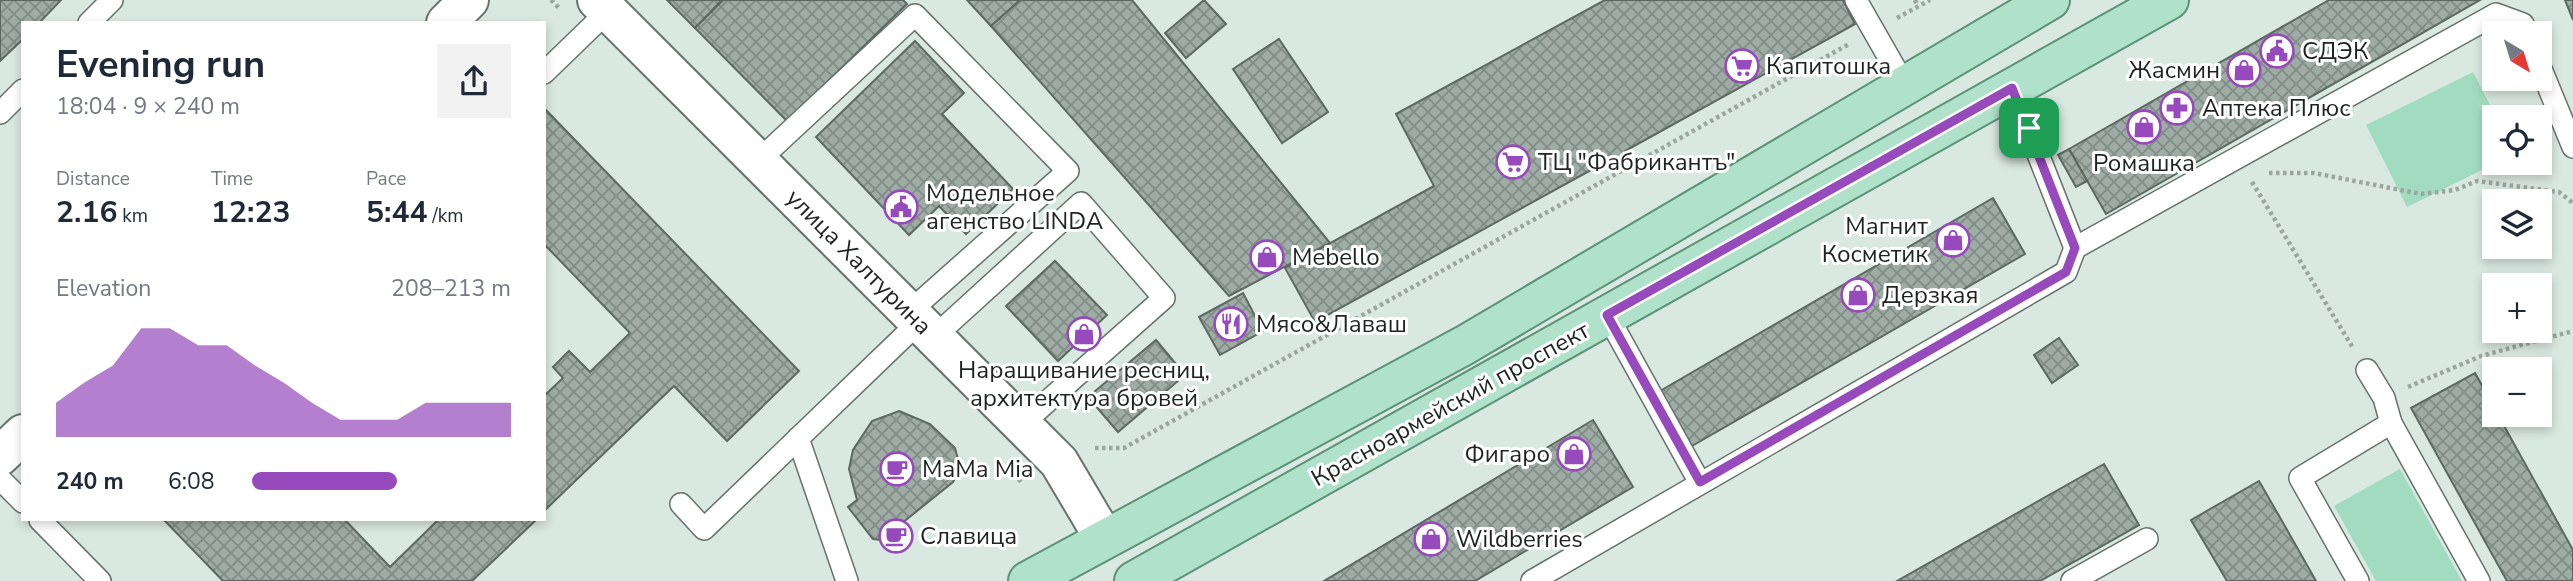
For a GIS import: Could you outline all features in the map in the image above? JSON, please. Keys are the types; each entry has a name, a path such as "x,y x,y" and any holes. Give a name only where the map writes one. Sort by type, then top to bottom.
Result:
{"main road":[{"name":"Красноармейский проспект","path":"1028,581 1465,345 1904,83 2050,0"},
{"name":"Красноармейский проспект","path":"1134,581 2169,0"}],"street":[{"path":"448,21 469,0"},
{"name":"улица Халтурина","path":"603,5 1059,462 1104,538"},
{"path":"0,456 21,436"}],"lane":[{"path":"91,21 112,0"},
{"path":"1856,0 1904,83"},
{"path":"546,71 603,5"},
{"path":"2484,21 2496,14 2515,21"},
{"path":"681,504 704,529 921,323 1069,171 915,15 758,161"},
{"path":"1532,581 2066,272 2075,248 2239,161 2482,22"},
{"path":"2012,88 2075,248"},
{"path":"2550,91 2573,146"},
{"path":"0,113 21,92"},
{"path":"921,323 1081,203 1164,298 1022,425"},
{"path":"1607,315 1700,482"},
{"path":"2367,370 2384,398 2391,423 2479,581"},
{"path":"2358,581 2300,478 2391,423"},
{"path":"798,438 847,581"},
{"path":"0,478 21,500"},
{"path":"41,521 100,581"},
{"path":"2072,581 2147,539"}],"path":[{"path":"1914,0 1918,6"},
{"path":"1091,448 1124,448 1930,0"},
{"path":"2239,161 2273,175 2314,173 2421,194 2455,190 2477,181 2558,192 2573,203"},
{"path":"2239,161 2348,340"},
{"path":"2384,398 2481,356 2573,331"}],"green space":[{"path":"2473,72 2490,105 2482,105 2482,170 2407,207 2366,125"},
{"path":"2400,469 2462,581 2376,581 2334,506"}],"building":[{"path":"0,0 61,0 41,21 21,21 21,41 0,61"},
{"path":"667,0 722,0 695,28"},
{"path":"723,0 903,0 907,4 787,121 695,28"},
{"path":"967,0 1020,0 991,26"},
{"path":"1020,0 1132,0 1330,243 1229,296 991,26"},
{"path":"1204,0 1226,24 1186,58 1165,33"},
{"name":"ТЦ \"Фабрикантъ\"","path":"1605,0 1843,0 1855,24 1625,151 1629,158 1614,165 1611,159 1315,322 1285,268 1434,186 1396,114"},
{"path":"2329,0 2480,0 2106,214 2069,149"},
{"path":"2565,0 2573,0 2573,20"},
{"path":"1279,39 1328,112 1282,143 1233,69"},
{"path":"915,41 964,93 942,114 1013,189 966,234 939,206 909,235 816,137"},
{"path":"546,110 799,371 727,441 674,386 546,509 546,394 563,378 553,367 569,351 590,372 630,333 546,246"},
{"path":"2069,149 2087,181 2076,187 2058,155"},
{"path":"1993,198 2025,254 1692,446 1660,391"},
{"path":"1055,261 1107,315 1058,361 1006,306"},
{"name":"Мясо&Лаваш","path":"1243,293 1263,331 1220,355 1199,317"},
{"path":"2059,338 2078,365 2052,383 2034,355"},
{"path":"1156,340 1185,375 1118,432 1088,397"},
{"path":"2475,373 2482,386 2482,427 2505,427 2573,550 2573,581 2507,581 2411,408"},
{"path":"899,411 930,424 955,448 959,463 957,474 953,482 881,540 873,539 848,507 857,500 849,469 853,450 872,421"},
{"path":"1593,420 1633,487 1475,581 1324,581"},
{"path":"2104,464 2139,525 2040,581 1897,581"},
{"path":"2259,481 2316,581 2227,581 2191,520"},
{"path":"165,521 346,521 390,567 437,521 535,521 472,581 223,581"}],"place":[{"name":"СДЭК","path":"2277,51"},
{"name":"Капитошка","path":"1742,66"},
{"name":"Жасмин","path":"2244,70"},
{"name":"Аптека Плюс","path":"2177,108"},
{"name":"Ромашка","path":"2144,127"},
{"name":"ТЦ \"Фабрикантъ\"","path":"1513,162"},
{"name":"Модельное агенство LINDA","path":"901,207"},
{"name":"Магнит Косметик","path":"1953,240"},
{"name":"Mebello","path":"1267,257"},
{"name":"Дерзкая","path":"1858,295"},
{"name":"Мясо&Лаваш","path":"1231,324"},
{"name":"Наращивание ресниц, архитектура бровей","path":"1084,334"},
{"name":"Фигаро","path":"1574,454"},
{"name":"MaMa Mia","path":"897,469"},
{"name":"Славица","path":"896,536"},
{"name":"Wildberries","path":"1431,539"}],"route":[{"path":"2012,88 2029,128 2075,248 2066,272 1700,482 1626,354 1607,315 2012,88"}]}
